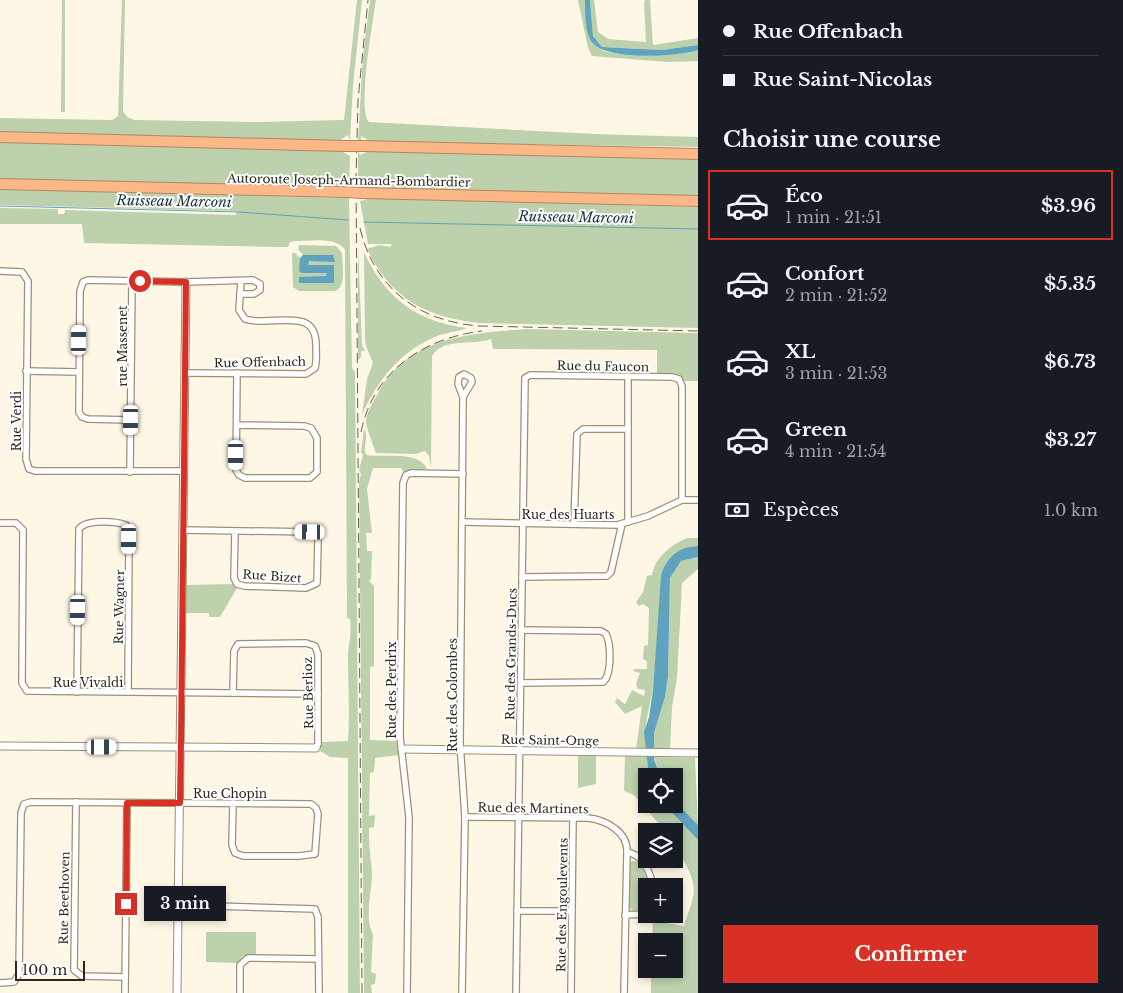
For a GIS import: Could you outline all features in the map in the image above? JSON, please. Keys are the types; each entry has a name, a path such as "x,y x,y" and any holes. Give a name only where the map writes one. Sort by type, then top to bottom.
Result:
{"highway":[{"path":"0,137 698,154"},
{"name":"Autoroute Joseph-Armand-Bombardier","path":"0,184 698,201"}],"street":[{"name":"Rue Verdi","path":"0,271 20,271 28,279 26,462 29,469 35,471 183,471"},
{"path":"131,420 88,419 82,417 78,409 82,284 88,280 186,282 241,282 256,280 261,286 256,293 240,294"},
{"name":"rue Massenet","path":"130,472 132,281"},
{"path":"178,993 186,282"},
{"name":"Rue Offenbach","path":"185,373 306,374 313,370 316,363 316,334 311,325 302,321 246,319 239,310 241,282"},
{"path":"26,371 79,372"},
{"path":"237,373 236,470 242,477 310,478 317,472 317,438 311,428 304,426 237,425"},
{"path":"628,376 628,522"},
{"name":"Rue du Faucon","path":"527,377 628,376 672,377 679,379 682,386 682,500"},
{"name":"Rue des Grands-Ducs","path":"516,993 523,383 527,377"},
{"name":"Rue des Colombes","path":"462,993 465,817 461,749 463,397"},
{"path":"574,524 577,434 583,429 628,429"},
{"name":"Rue des Perdrix","path":"407,993 409,817 400,737 403,482 410,473 463,474"},
{"name":"Rue des Huarts","path":"463,522 622,524 648,516 682,500 698,500"},
{"name":"Rue Vivaldi","path":"0,522 20,525 24,536 22,684 29,692 318,694"},
{"name":"Rue Wagner","path":"77,692 79,529 88,524 110,523 126,525 129,532 128,692"},
{"path":"522,577 607,576 611,572 622,524"},
{"name":"Rue Bizet","path":"183,530 235,531 314,533 318,541 317,583 306,588 244,586 237,584 234,575 235,531"},
{"path":"521,630 601,631 606,634 608,640 608,675 603,682 521,683"},
{"name":"Rue Berlioz","path":"233,693 234,651 238,644 306,643 315,646 317,652 318,694 318,744 316,748"},
{"path":"0,746 316,748"},
{"name":"Rue Saint-Onge","path":"402,750 461,749 698,753"},
{"name":"Rue Chopin","path":"0,983 14,982 18,979 21,813 24,804 31,802 308,803 316,808 317,849 313,855 244,856 237,854 232,849 233,803"},
{"name":"Rue Beethoven","path":"76,802 74,970 82,976 125,977"},
{"path":"124,993 127,803"},
{"name":"Rue des Martinets","path":"465,817 595,819 610,826 626,841 627,852 636,855 643,863 650,878"},
{"name":"Rue des Engoulevents","path":"571,993 573,818"},
{"path":"624,993 627,852"},
{"path":"178,905 310,908 316,910 318,917 318,993"},
{"path":"517,911 572,911"},
{"path":"626,915 638,914"},
{"path":"240,993 240,965 248,958 318,959"}],"green space":[{"path":"62,0 65,0 65,112 61,112"},
{"path":"122,0 125,0 123,111 127,117 135,120 257,122 344,120 357,0 362,0 353,85 350,141 348,135 339,141 0,132 0,118 112,120 118,116"},
{"path":"370,0 376,0 365,84 366,114 369,122 595,134 698,137 698,147 389,142 369,141 361,136 361,141 358,141 363,56"},
{"path":"578,0 585,0 590,39 601,49 620,54 649,56 678,54 698,50 698,61 668,62 592,56 588,48"},
{"path":"590,0 594,0 598,32 608,39 646,42 644,4 645,0 650,0 653,45 698,38 698,45 662,50 602,47 593,36"},
{"path":"0,142 339,150 350,156 349,188 0,179"},
{"path":"358,151 360,155 370,151 698,159 698,197 358,188"},
{"path":"0,189 349,198 352,368 355,372 360,993 348,993 348,758 330,757 320,751 322,742 348,741 349,730 348,654 351,628 350,619 347,618 345,250 336,243 322,240 290,242 288,247 84,243 82,224 0,224 0,208 58,209 58,214 64,214 65,210 236,215 236,211 0,205"},
{"path":"371,198 698,207 698,328 479,323 443,316 427,310 399,293 387,281 367,249 379,245 390,247 392,244 368,244 360,201"},
{"path":"299,245 336,246 342,253 343,275 339,289 335,291 299,291 293,287 292,253 295,253 300,258 303,255 298,249"},
{"path":"358,245 362,345 365,351 361,351 361,357 358,360"},
{"path":"364,252 382,282 405,305 433,320 467,328 437,336 424,342 402,358 383,378 362,415 367,379 373,363 366,346 365,337"},
{"path":"526,329 698,333 698,381 684,381 676,374 657,373 657,350 493,349 491,339 451,344 443,346 432,356 431,468 429,456 425,451 416,454 376,453 366,424 367,414 391,374 406,360 423,349 462,336"},
{"path":"364,429 366,432 365,452 367,455 409,457 423,463 427,469 411,469 404,473 401,468 373,468 367,489 372,533 366,533 367,551 372,551 371,579 369,581 374,586 374,666 370,667 370,740 396,741 399,755 375,758 374,772 370,773 369,816 375,815 374,827 369,828 372,873 369,920 373,935 371,972 376,974 375,984 371,985 372,993 364,993 359,483 361,474 359,470 363,455 361,452"},
{"path":"687,538 698,538 698,546 691,546 663,571 653,688 645,734 647,749 636,749 642,706 625,714 615,702 617,698 625,704 632,690 644,696 645,690 638,689 636,685 640,673 633,671 634,669 647,669 647,661 643,659 644,646 648,645 649,608 643,604 639,606 636,602 643,592 647,576 652,575 660,557 675,544"},
{"path":"698,557 698,569 682,583 677,678 672,707 670,749 654,749 654,733 665,697 668,677 670,578 681,561"},
{"path":"234,584 237,588 220,617 209,617 209,613 186,613 186,585"},
{"path":"578,756 596,756 596,784 578,788"},
{"path":"625,756 647,757 648,768 638,768 638,800 634,795 624,791"},
{"path":"654,757 695,758 698,825 683,809 683,768 657,768"},
{"path":"650,813 672,813 682,823 658,823"},
{"path":"683,824 698,840 698,993 651,993 651,978 683,978 683,933 652,933 653,923 684,926 694,891 691,876 683,859"},
{"path":"632,861 637,862 638,868 642,868 646,878 638,878 638,910 633,911 629,907 629,865"},
{"path":"206,932 256,932 256,954 243,956 238,963 206,962"}],"water":[{"path":"585,0 590,0 593,36 602,47 662,50 698,45 698,50 659,56 642,56 626,55 599,48 592,42 588,33"},
{"path":"303,255 333,255 335,262 309,261 308,265 334,265 334,283 299,283 299,277 326,276 327,273 302,273 299,271 300,258"},
{"path":"698,546 698,557 681,561 670,578 668,677 665,697 654,733 654,759 657,768 648,768 644,732 649,717 653,690 661,576 666,564 674,554"},
{"path":"683,809 698,825 698,840 683,823 672,813 683,813"}],"waterway":[{"name":"Ruisseau Marconi","path":"0,206 239,212 348,220"},
{"name":"Ruisseau Marconi","path":"364,222 698,229"}],"railway":[{"path":"362,993 356,179 358,100 368,0"},
{"path":"360,228 367,250 376,268 388,285 419,309 438,318 480,326 698,331"},
{"path":"361,432 367,410 377,391 389,375 404,361 440,341 482,331"}],"route":[{"path":"126,904 127,803 180,803 186,282 140,281"}]}
